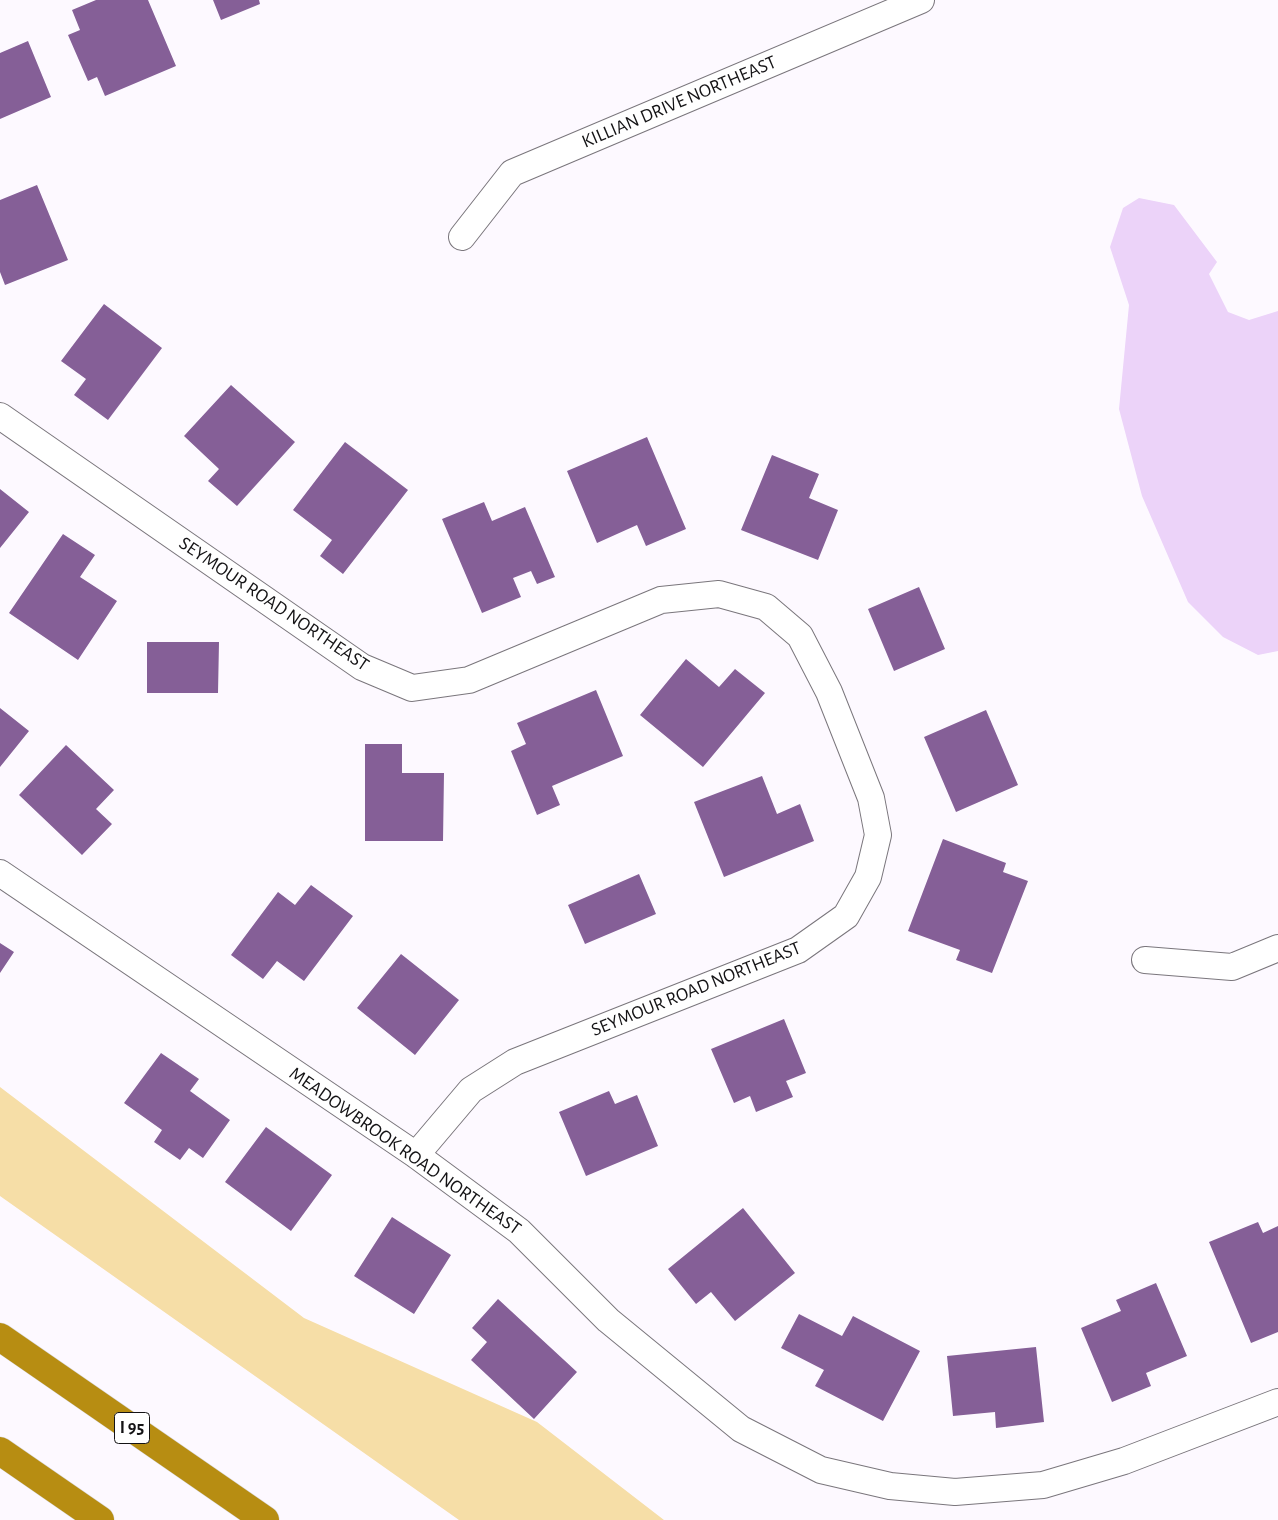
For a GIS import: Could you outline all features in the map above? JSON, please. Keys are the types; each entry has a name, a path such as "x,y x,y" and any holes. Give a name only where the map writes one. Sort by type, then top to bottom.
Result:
{"highway":[{"name":"I 95","path":"0,1337 264,1520"},
{"path":"0,1451 100,1520"}],"street":[{"name":"KILLIAN DRIVE NORTHEAST","path":"462,237 512,173 920,0"},
{"name":"SEYMOUR ROAD NORTHEAST","path":"0,416 362,667 412,688 469,680 661,600 719,594 766,607 800,636 828,692 871,798 878,835 868,877 846,916 798,950 515,1062 471,1090 416,1155"},
{"name":"MEADOWBROOK ROAD NORTHEAST","path":"0,873 416,1155 519,1231 608,1320 741,1429 821,1470 890,1486 956,1492 1043,1485 1124,1461 1278,1402"},
{"path":"1145,960 1232,967 1278,948"}],"shaded area":[{"path":"1139,198 1174,205 1217,262 1209,274 1228,312 1249,320 1278,311 1278,651 1258,655 1223,637 1188,602 1142,496 1119,409 1129,305 1110,247 1123,208"},
{"path":"0,1087 304,1318 537,1422 664,1520 459,1520 0,1196"}],"building":[{"path":"96,0 148,0 176,66 105,96 97,77 88,81 68,35 80,30 72,10"},
{"path":"213,0 259,0 260,4 221,20"},
{"path":"28,41 51,97 0,119 0,53"},
{"path":"37,185 68,260 5,285 0,272 0,200"},
{"path":"104,304 162,348 108,420 74,395 86,379 61,361"},
{"path":"231,385 295,442 237,506 208,481 219,469 184,436"},
{"path":"647,437 686,529 646,546 637,525 597,543 567,471"},
{"path":"345,442 408,490 343,574 320,556 332,540 293,510"},
{"path":"772,455 819,474 809,498 838,510 818,560 741,530"},
{"path":"0,489 29,512 0,548"},
{"path":"484,502 492,521 525,507 555,577 537,584 531,571 513,578 521,597 482,613 442,519"},
{"path":"63,534 95,555 80,577 117,601 78,660 9,613"},
{"path":"919,587 945,649 894,671 868,609"},
{"path":"147,642 219,642 218,693 147,693"},
{"path":"686,659 719,687 735,669 765,693 703,767 640,715"},
{"path":"596,690 623,756 552,786 560,805 537,815 511,751 526,744 517,723"},
{"path":"0,708 29,731 0,767"},
{"path":"986,710 1018,785 956,812 924,737"},
{"path":"365,744 402,744 402,773 444,773 443,841 365,841"},
{"path":"66,745 114,790 96,809 112,824 82,855 19,795"},
{"path":"762,776 777,814 800,804 814,841 724,877 694,802"},
{"path":"943,839 1006,863 1003,872 1028,881 992,973 956,960 960,950 908,931"},
{"path":"639,874 656,914 585,944 568,905"},
{"path":"311,885 353,916 304,981 277,961 263,979 231,955 278,892 295,905"},
{"path":"0,943 14,952 0,973"},
{"path":"401,954 459,1000 415,1055 357,1008"},
{"path":"784,1019 806,1073 786,1081 793,1097 756,1112 750,1096 734,1103 711,1049"},
{"path":"161,1053 199,1079 190,1091 230,1120 203,1158 189,1148 180,1160 154,1142 162,1130 124,1103"},
{"path":"609,1091 615,1104 637,1095 658,1146 586,1176 559,1112"},
{"path":"266,1127 332,1175 291,1231 225,1182"},
{"path":"743,1208 795,1273 735,1321 711,1292 696,1304 668,1269"},
{"path":"392,1217 451,1255 414,1314 354,1276"},
{"path":"1258,1222 1263,1233 1278,1226 1278,1332 1251,1343 1209,1242"},
{"path":"1156,1283 1187,1356 1146,1373 1151,1386 1112,1402 1081,1328 1121,1311 1116,1300"},
{"path":"498,1299 577,1372 534,1419 471,1360 487,1342 472,1328"},
{"path":"799,1314 842,1336 853,1316 920,1351 883,1421 815,1386 824,1370 781,1348"},
{"path":"1036,1347 1044,1422 996,1428 995,1412 953,1416 947,1356"}]}
